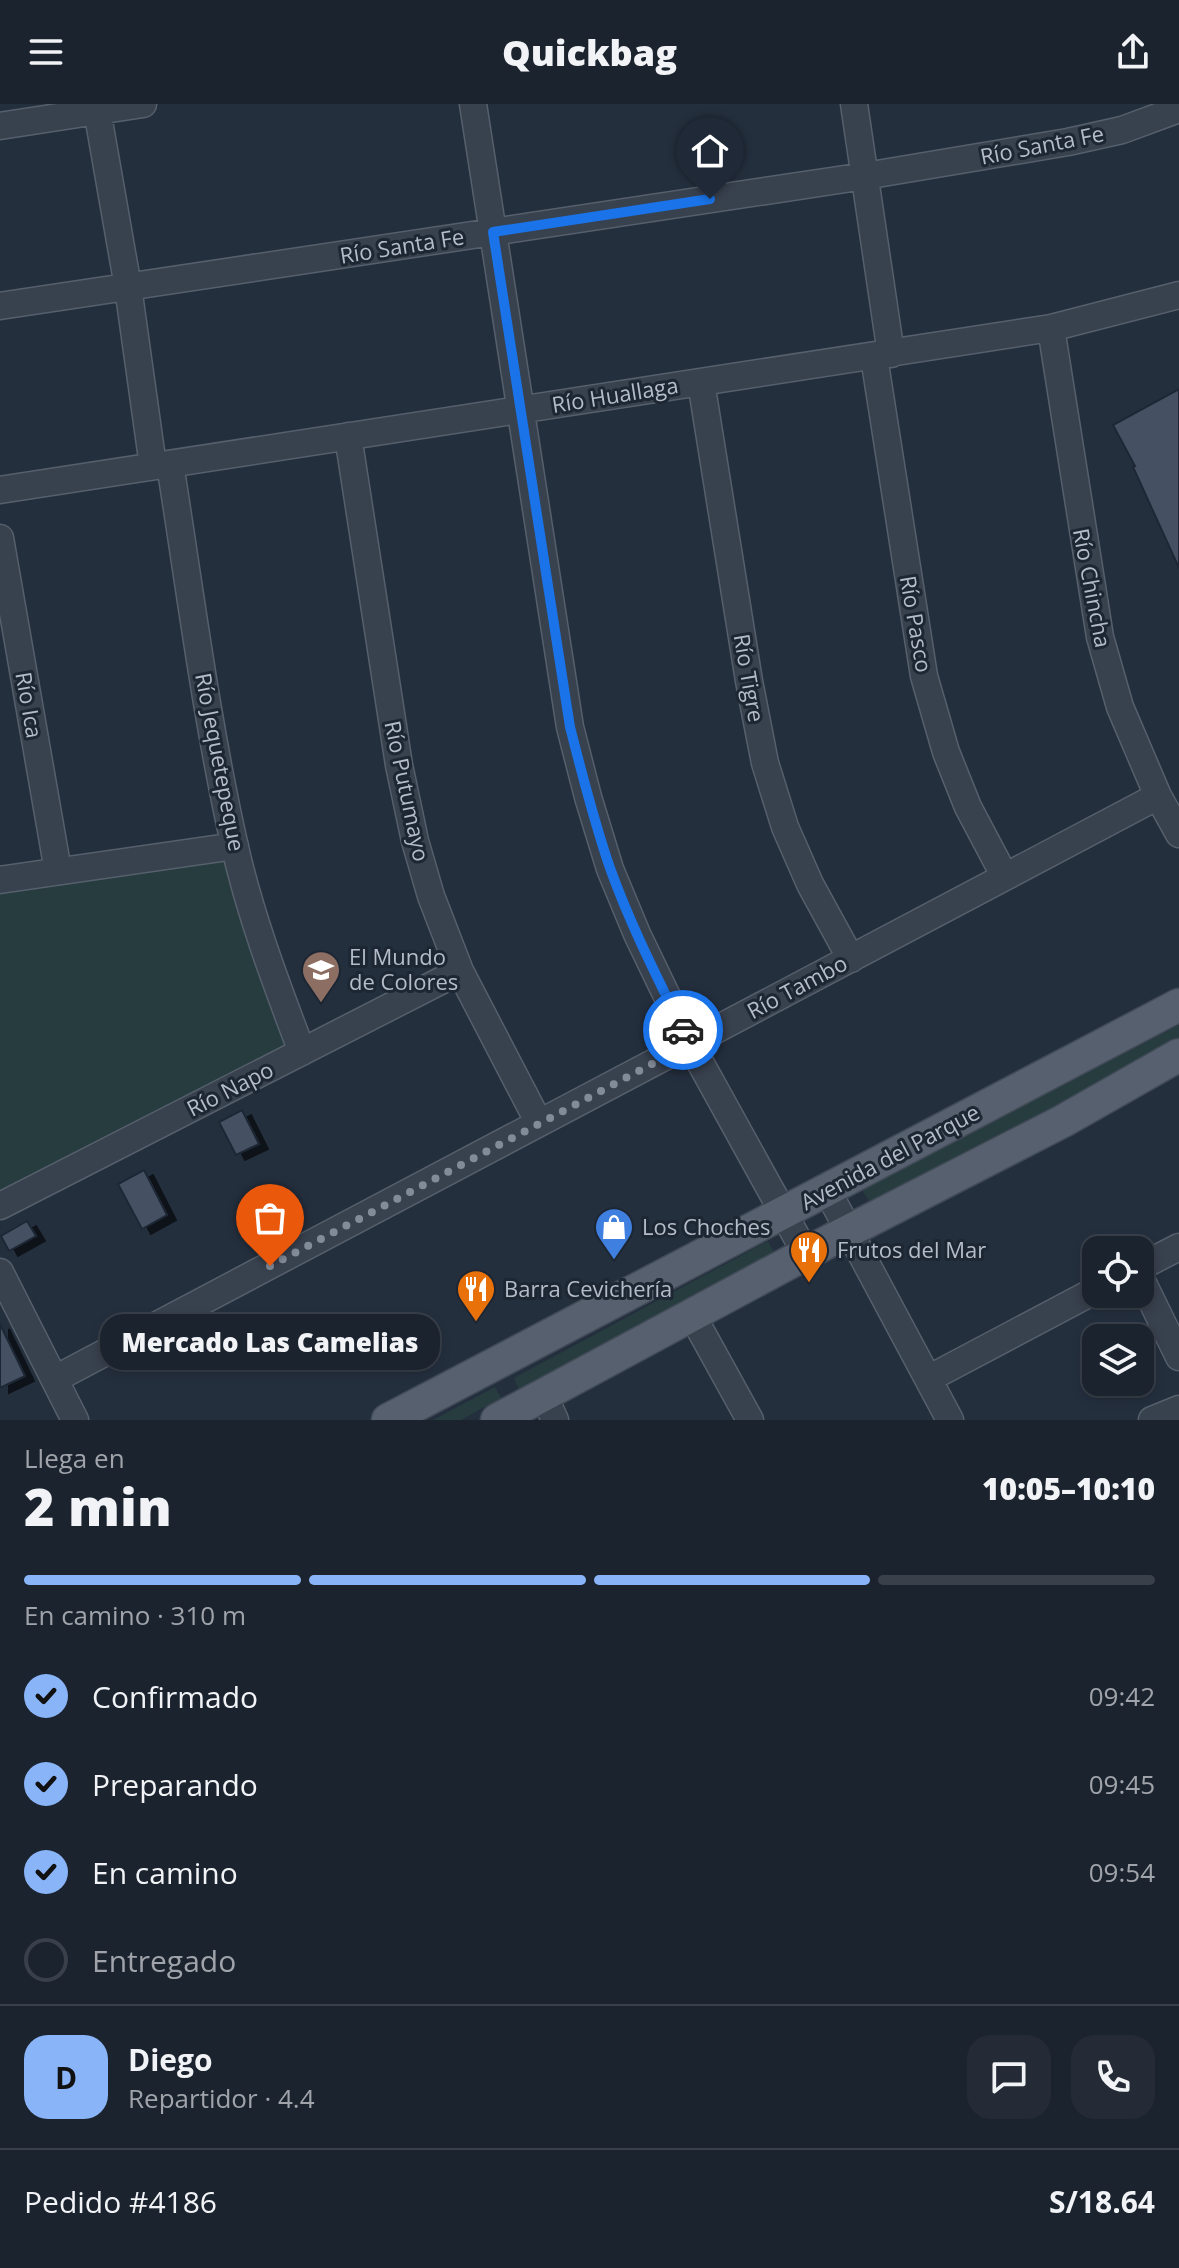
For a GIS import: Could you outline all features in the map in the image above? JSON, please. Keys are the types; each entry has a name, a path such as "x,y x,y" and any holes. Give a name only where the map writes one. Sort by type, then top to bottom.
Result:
{"main road":[{"name":"Avenida del Parque","path":"388,1420 1179,1005"},
{"name":"Avenida del Parque","path":"497,1420 549,1408 692,1315 1063,1121 1179,1055"}],"street":[{"path":"0,126 96,108 143,104"},
{"path":"473,104 570,727 588,797 610,869 637,934 690,1044 806,1254"},
{"name":"Río Pasco","path":"854,104 924,676 968,807 1005,877"},
{"name":"Río Jequetepeque","path":"96,108 235,846 265,955 302,1052"},
{"name":"Río Santa Fe","path":"0,306 865,176 1068,142 1122,130 1179,109"},
{"name":"Río Huallaga","path":"0,490 1051,328 1179,295"},
{"name":"Río Chincha","path":"1051,328 1100,637 1120,707 1158,796 1179,834"},
{"name":"Río Tigre","path":"701,382 765,763 785,827 810,884 851,959"},
{"name":"Río Putumayo","path":"348,436 396,749 431,896 460,971 539,1123"},
{"name":"Río Ica","path":"0,538 58,871"},
{"name":"Río Tambo","path":"55,1379 1158,796"},
{"path":"0,880 235,846"},
{"name":"Río Napo","path":"0,1206 460,971"},
{"path":"827,1190 950,1420"},
{"path":"1154,1260 1179,1247"},
{"path":"0,1272 75,1420"},
{"path":"928,1379 1082,1297"},
{"path":"1154,1306 1179,1357"},
{"path":"692,1315 750,1420"},
{"path":"1152,1420 1179,1409"}],"green space":[{"path":"235,846 302,1052 0,1206 0,880"},
{"path":"1179,1025 1179,1042 872,1206 862,1190"},
{"path":"768,1241 775,1255 519,1390 514,1378"},
{"path":"495,1387 501,1398 461,1420 433,1420"}],"building":[{"path":"1179,389 1179,568 1135,466 1113,425"},
{"path":"242,1110 259,1144 236,1155 219,1122"},
{"path":"144,1170 167,1215 142,1229 118,1184"},
{"path":"27,1221 36,1236 9,1251 1,1236"},
{"path":"0,1324 25,1376 0,1388"}],"way so far":[{"path":"270,1266 690,1044 683,1030"}],"place":[{"name":"El Mundo de Colores","path":"321,1004"},
{"name":"Los Choches","path":"614,1261"},
{"name":"Mercado Las Camelias","path":"270,1266"},
{"name":"Frutos del Mar","path":"809,1284"},
{"name":"Barra Cevichería","path":"476,1323"}],"route":[{"path":"683,1030 610,869 570,727 493,232 710,199"}]}
